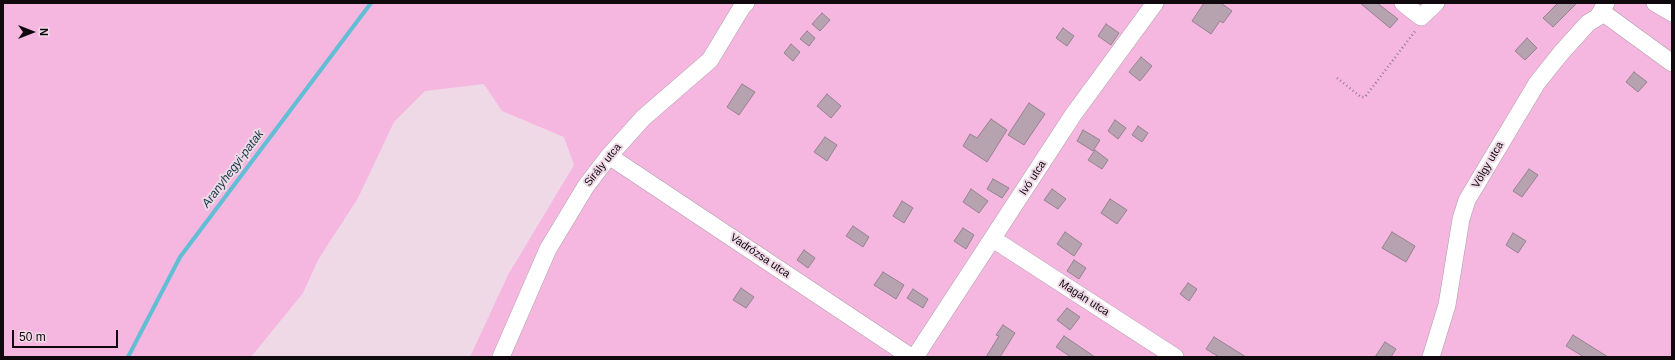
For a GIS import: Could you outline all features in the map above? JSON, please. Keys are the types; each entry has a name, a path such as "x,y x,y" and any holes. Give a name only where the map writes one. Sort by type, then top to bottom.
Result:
{"street":[{"name":"Sirály utca","path":"502,357 548,249 586,186 609,156 643,118 710,60 742,6 746,3"},
{"name":"Ivó utca","path":"915,357 994,239 1073,115 1155,3"},
{"path":"1403,3 1421,17 1436,3"},
{"path":"1655,3 1672,13"},
{"path":"1604,7 1672,63"},
{"name":"Völgy utca","path":"1431,357 1447,305 1461,219 1467,200 1537,83 1588,23 1598,17 1604,7"},
{"name":"Vadrózsa utca","path":"609,156 911,357"},
{"name":"Magán utca","path":"994,239 1175,357"}],"path":[{"path":"1337,78 1361,97 1365,97 1421,24 1421,17"}],"shaded area":[{"path":"3,3 1644,3 1672,17 1672,357 470,357 508,275 574,165 564,137 502,111 484,84 425,91 394,122 358,198 318,260 303,293 251,357 3,357"}],"building":[{"path":"1204,3 1221,3 1232,11 1223,23 1220,21 1211,34 1192,21"},
{"path":"1360,3 1377,3 1398,19 1390,28"},
{"path":"1558,3 1577,3 1553,27 1543,18"},
{"path":"822,13 830,20 820,31 812,24"},
{"path":"1106,24 1119,33 1111,45 1098,36"},
{"path":"1063,28 1074,36 1067,46 1056,38"},
{"path":"807,31 815,38 809,46 800,39"},
{"path":"1527,38 1537,48 1525,60 1515,51"},
{"path":"791,44 800,52 793,61 784,53"},
{"path":"1141,57 1152,66 1140,81 1129,72"},
{"path":"1634,72 1647,82 1638,92 1626,82"},
{"path":"742,84 755,92 739,115 727,107"},
{"path":"827,94 841,106 831,118 817,106"},
{"path":"1029,103 1045,114 1024,145 1008,135"},
{"path":"991,119 1007,130 987,162 963,146 970,134 977,138"},
{"path":"1115,120 1126,128 1118,139 1108,131"},
{"path":"1138,126 1148,133 1142,142 1132,135"},
{"path":"1083,130 1100,140 1093,151 1077,141"},
{"path":"825,137 837,145 827,161 814,152"},
{"path":"1095,150 1108,160 1102,169 1088,160"},
{"path":"1529,169 1538,175 1522,197 1513,191"},
{"path":"993,179 1009,188 1002,198 987,189"},
{"path":"971,189 988,201 979,213 963,202"},
{"path":"1052,189 1066,199 1058,209 1044,200"},
{"path":"1110,199 1127,210 1117,224 1101,213"},
{"path":"902,201 913,208 904,223 893,216"},
{"path":"853,226 869,237 863,247 846,236"},
{"path":"963,228 974,235 966,249 954,241"},
{"path":"1065,232 1082,244 1074,256 1057,244"},
{"path":"1392,232 1415,246 1406,262 1382,248"},
{"path":"1513,233 1526,241 1518,253 1506,245"},
{"path":"804,250 815,258 808,268 797,260"},
{"path":"1074,260 1086,268 1079,279 1067,271"},
{"path":"883,272 904,285 896,299 874,285"},
{"path":"1188,283 1197,289 1189,301 1180,294"},
{"path":"741,288 754,297 746,308 733,300"},
{"path":"913,289 928,299 923,308 907,298"},
{"path":"1067,308 1080,317 1070,330 1057,320"},
{"path":"1003,325 1015,333 1000,357 986,357 999,336 996,335"},
{"path":"1573,335 1608,357 1584,357 1566,346"},
{"path":"1064,336 1095,357 1071,357 1056,347"},
{"path":"1214,337 1246,357 1219,357 1206,349"},
{"path":"1385,342 1396,349 1391,357 1375,357"}],"waterway":[{"name":"Aranyhegyi-patak","path":"128,357 180,257 371,3"}]}
